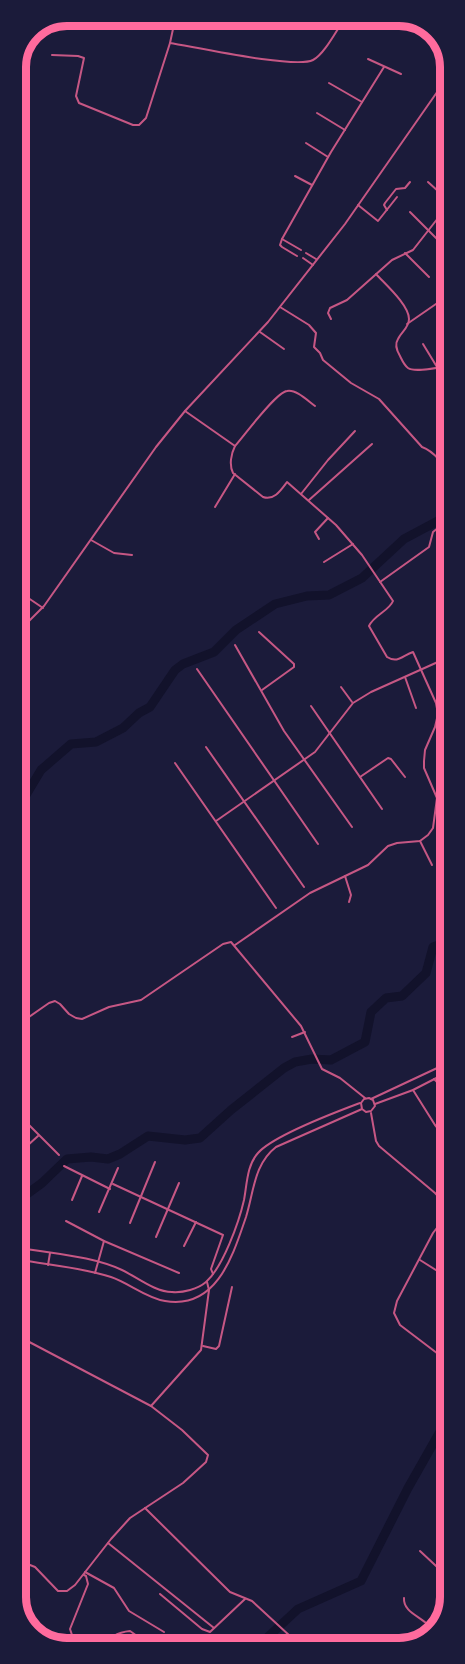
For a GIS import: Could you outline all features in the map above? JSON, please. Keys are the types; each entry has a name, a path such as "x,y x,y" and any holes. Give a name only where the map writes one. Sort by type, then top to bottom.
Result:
{"street":[{"path":"52,55 84,58 76,96 79,103 136,126 142,124 146,118 174,26"},
{"path":"170,43 270,59 308,62 316,58 338,26"},
{"path":"368,59 401,74"},
{"path":"297,256 280,245 282,239 328,157 384,67"},
{"path":"328,83 362,102"},
{"path":"26,624 42,608 156,447 185,411 260,332 317,260 440,88"},
{"path":"317,113 345,130"},
{"path":"306,143 328,157"},
{"path":"295,176 312,185"},
{"path":"387,210 384,205 396,189 405,188 410,182"},
{"path":"428,182 440,193"},
{"path":"358,205 376,221 397,197"},
{"path":"410,212 440,242"},
{"path":"331,319 328,313 330,308 347,300 392,260 413,250 440,214"},
{"path":"282,239 301,250"},
{"path":"306,253 317,260"},
{"path":"405,253 429,277"},
{"path":"303,258 313,265"},
{"path":"376,274 402,303 407,312 407,324"},
{"path":"440,301 407,324 397,339 396,346 408,368 414,370 440,367"},
{"path":"280,307 309,325 316,333 314,347 323,360 351,383 379,399 422,447 429,450 440,461"},
{"path":"260,332 284,349"},
{"path":"423,344 437,367"},
{"path":"235,945 305,897 368,865 393,844 420,841 428,835 432,828 437,798 424,768 425,750 438,714 436,703 413,652 397,660 387,657 369,626 373,618 393,603 391,595 353,544 309,500 287,482 274,497 267,499 235,474 231,465 235,446 263,411 283,392 294,392 315,406"},
{"path":"185,411 235,446"},
{"path":"301,494 355,431"},
{"path":"309,500 372,444"},
{"path":"215,507 235,474"},
{"path":"319,539 315,532 328,518"},
{"path":"380,582 429,547 433,531 440,526"},
{"path":"90,540 114,553 132,555"},
{"path":"324,562 353,544"},
{"path":"26,596 42,608"},
{"path":"259,632 294,664 294,667 261,691"},
{"path":"235,645 284,731 352,827"},
{"path":"216,821 305,761 326,741 353,703 404,676 440,661"},
{"path":"197,669 318,844"},
{"path":"404,676 416,708"},
{"path":"341,687 353,703"},
{"path":"311,706 382,809"},
{"path":"206,747 304,887"},
{"path":"360,777 388,758 405,777"},
{"path":"175,763 276,908"},
{"path":"420,841 432,865"},
{"path":"345,876 351,895 349,902"},
{"path":"26,1019 55,1001 69,1014 82,1019 109,1006 141,1000 223,944 231,942 305,1032 322,1069 340,1078 366,1098 371,1099 440,1067"},
{"path":"292,1037 305,1032"},
{"path":"440,1076 413,1090 375,1104 371,1112 379,1146 440,1199"},
{"path":"434,1079 440,1085"},
{"path":"413,1090 440,1131"},
{"path":"26,1249 98,1260 168,1293 183,1292 207,1282 216,1270 230,1239 243,1202 252,1163 263,1148 294,1131 361,1103 366,1098"},
{"path":"371,1099 375,1104"},
{"path":"361,1103 362,1109 371,1112"},
{"path":"26,1261 113,1278 166,1302 193,1298 209,1290 223,1275 236,1245 262,1160 276,1147 362,1109"},
{"path":"26,1120 59,1155"},
{"path":"26,1146 38,1135"},
{"path":"130,1223 155,1162"},
{"path":"64,1166 110,1189"},
{"path":"99,1212 118,1168"},
{"path":"72,1200 82,1176"},
{"path":"156,1236 179,1183"},
{"path":"113,1184 230,1239"},
{"path":"66,1221 104,1241 179,1273"},
{"path":"184,1246 196,1222"},
{"path":"440,1224 397,1301 394,1313 400,1325 440,1355"},
{"path":"213,1274 211,1269 223,1235"},
{"path":"95,1273 104,1241"},
{"path":"48,1265 50,1253"},
{"path":"420,1260 440,1273"},
{"path":"151,1406 203,1346 209,1290 207,1282"},
{"path":"203,1346 216,1349 219,1347 232,1287"},
{"path":"26,1340 151,1406 182,1430 208,1455 206,1462 183,1483 130,1518 68,1591 58,1591 35,1567 26,1563"},
{"path":"145,1508 230,1592 252,1601 291,1638"},
{"path":"108,1543 214,1628"},
{"path":"420,1551 440,1570"},
{"path":"84,1573 114,1588 129,1611 164,1632"},
{"path":"77,1638 72,1635 70,1629 88,1584 84,1573"},
{"path":"160,1594 202,1629 210,1632 245,1599"},
{"path":"404,1598 406,1608 428,1625"},
{"path":"112,1638 130,1631 140,1638"}],"waterway":[{"path":"26,795 41,770 71,744 96,742 123,728 139,713 150,707 175,670 183,664 214,652 236,630 275,604 307,596 329,595 362,578 404,539 440,520"},
{"path":"26,1195 67,1159 91,1157 108,1159 148,1136 185,1140 200,1138 284,1068 295,1062 312,1059 331,1060 365,1042 371,1012 386,998 402,996 426,973 433,947 440,945"},
{"path":"267,1638 298,1609 361,1581 408,1488 440,1432"}]}
